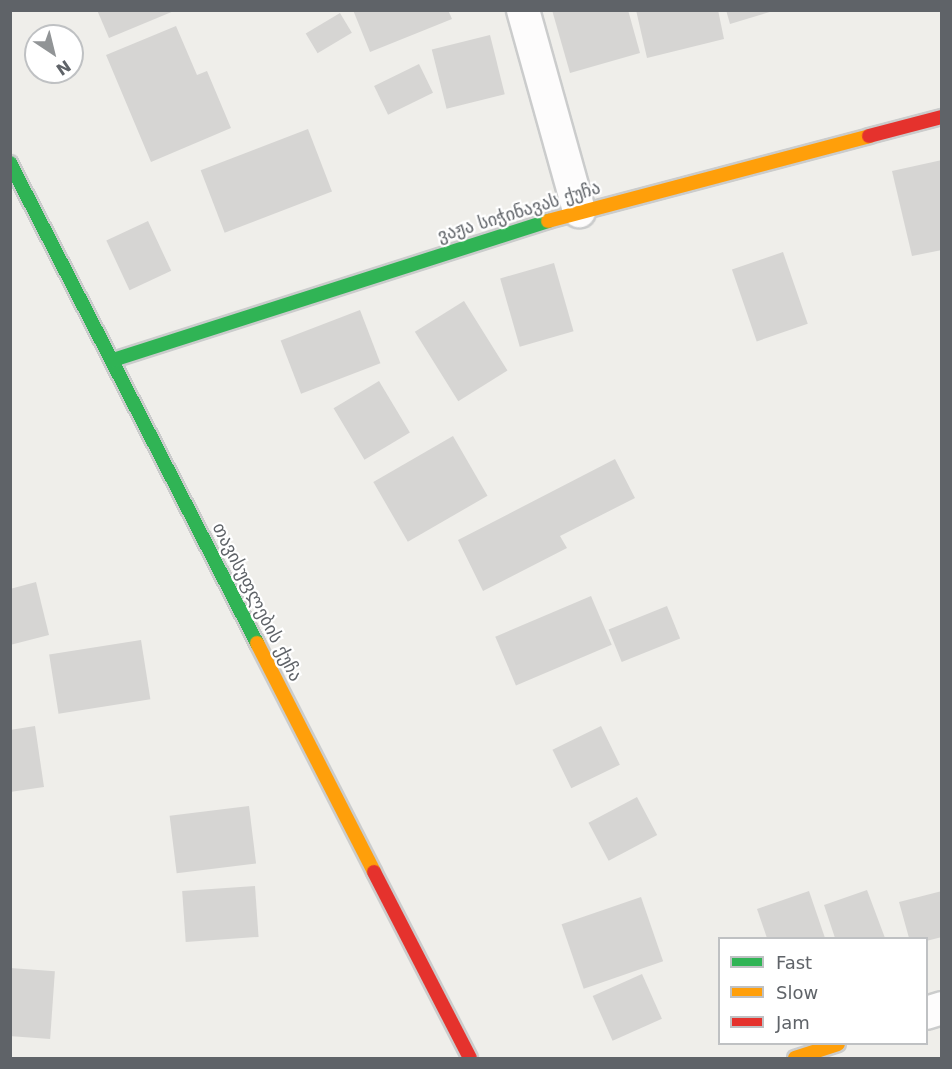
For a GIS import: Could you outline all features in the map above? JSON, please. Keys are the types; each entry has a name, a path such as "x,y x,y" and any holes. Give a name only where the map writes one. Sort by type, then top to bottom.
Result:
{"main road":[{"name":"ვაჟა სიჭინავას ქუჩა","path":"113,360 579,211 942,117"},
{"name":"თავისუფლების ქუჩა","path":"10,163 470,1059"},
{"path":"795,1059 835,1045"}],"street":[{"path":"523,10 579,211"}],"building":[{"path":"97,10 174,10 174,11 109,38"},
{"path":"353,10 448,10 452,19 370,52"},
{"path":"552,10 628,10 640,53 570,73"},
{"path":"636,10 718,10 724,39 647,58"},
{"path":"726,10 773,10 773,11 730,24"},
{"path":"340,13 352,33 318,53 306,34"},
{"path":"176,26 197,75 207,71 231,128 151,162 106,55"},
{"path":"490,35 505,94 447,109 432,50"},
{"path":"419,64 433,93 388,115 374,86"},
{"path":"308,129 332,192 225,233 201,170"},
{"path":"942,160 942,250 912,256 892,171"},
{"path":"148,221 171,271 130,290 106,240"},
{"path":"783,252 808,324 757,341 732,270"},
{"path":"554,263 574,331 520,347 500,278"},
{"path":"464,301 507,371 458,401 415,332"},
{"path":"360,310 380,363 301,394 281,340"},
{"path":"379,381 410,432 364,460 334,408"},
{"path":"453,436 488,496 408,542 373,482"},
{"path":"615,459 635,498 560,536 567,548 483,591 458,540"},
{"path":"36,582 49,635 10,645 10,589"},
{"path":"591,596 612,645 516,685 495,637"},
{"path":"667,606 680,638 622,662 609,630"},
{"path":"141,640 150,699 59,714 49,655"},
{"path":"35,726 44,787 10,792 10,730"},
{"path":"601,726 620,765 571,788 552,750"},
{"path":"637,797 657,835 609,861 588,823"},
{"path":"249,806 256,864 177,873 170,816"},
{"path":"255,886 259,937 186,942 182,891"},
{"path":"867,890 885,937 835,937 824,905"},
{"path":"809,891 825,937 767,937 757,909"},
{"path":"942,891 942,937 928,940 928,937 909,937 899,902"},
{"path":"641,897 663,961 584,989 562,924"},
{"path":"10,968 55,971 50,1039 10,1036"},
{"path":"642,974 662,1019 613,1041 593,996"}],"traffic: fast":[{"path":"10,163 257,643"},
{"path":"113,360 548,221"}],"traffic: slow":[{"path":"548,221 869,136"},
{"path":"257,643 374,872"},
{"path":"795,1058 835,1045"}],"traffic: jam":[{"path":"869,136 942,117"},
{"path":"374,872 470,1058"}]}
